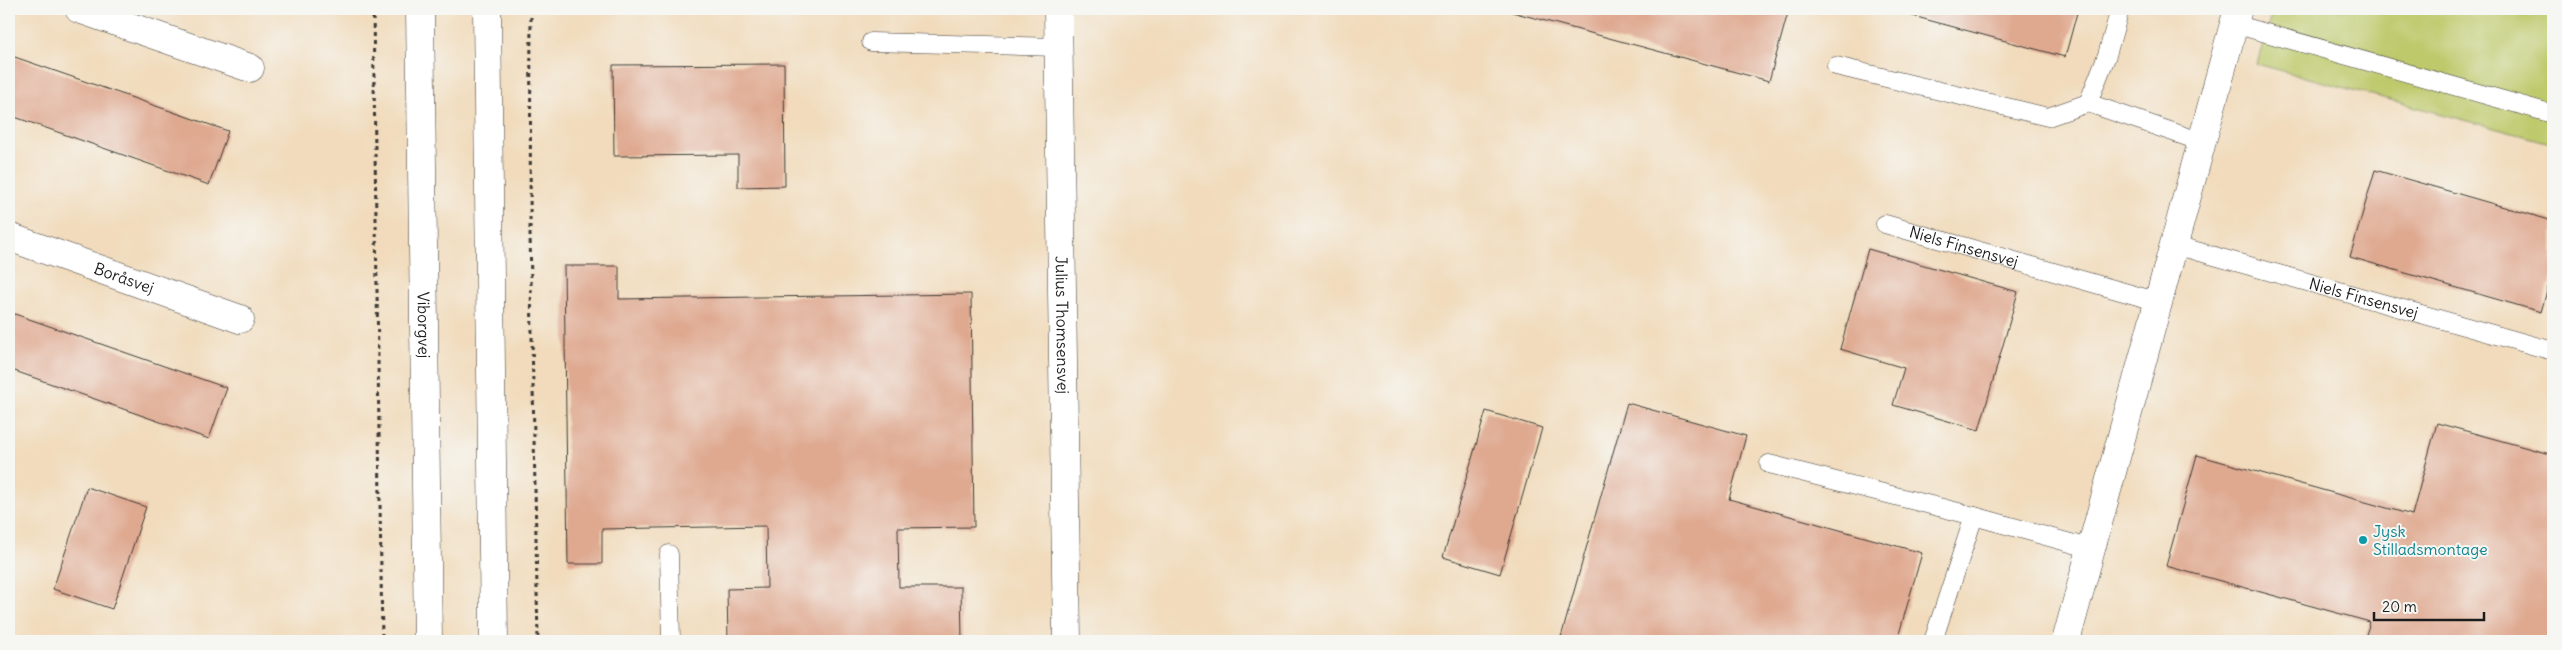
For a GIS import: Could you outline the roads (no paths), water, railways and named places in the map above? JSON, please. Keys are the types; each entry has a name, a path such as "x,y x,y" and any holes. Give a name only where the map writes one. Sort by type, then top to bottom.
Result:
{"street":[{"path":"79,9 250,68"},
{"name":"Viborgvej","path":"420,9 428,641"},
{"path":"487,9 494,641"},
{"name":"Julius Thomsensvej","path":"1058,9 1067,641"},
{"path":"2066,641 2236,16"},
{"name":"Boråsvej","path":"9,237 240,319"}],"lane":[{"path":"2088,103 2107,55 2120,9"},
{"path":"2236,16 2553,114"},
{"path":"871,42 1058,47"},
{"path":"1836,66 2048,116 2088,103 2202,142"},
{"name":"Niels Finsensvej","path":"1885,224 2159,302"},
{"name":"Niels Finsensvej","path":"2175,245 2553,351"},
{"path":"1769,464 1974,516 2092,549"},
{"path":"1933,641 1974,516"},
{"path":"669,554 671,641"}],"place":[{"name":"Jysk Stilladsmontage","path":"2363,540"}]}
